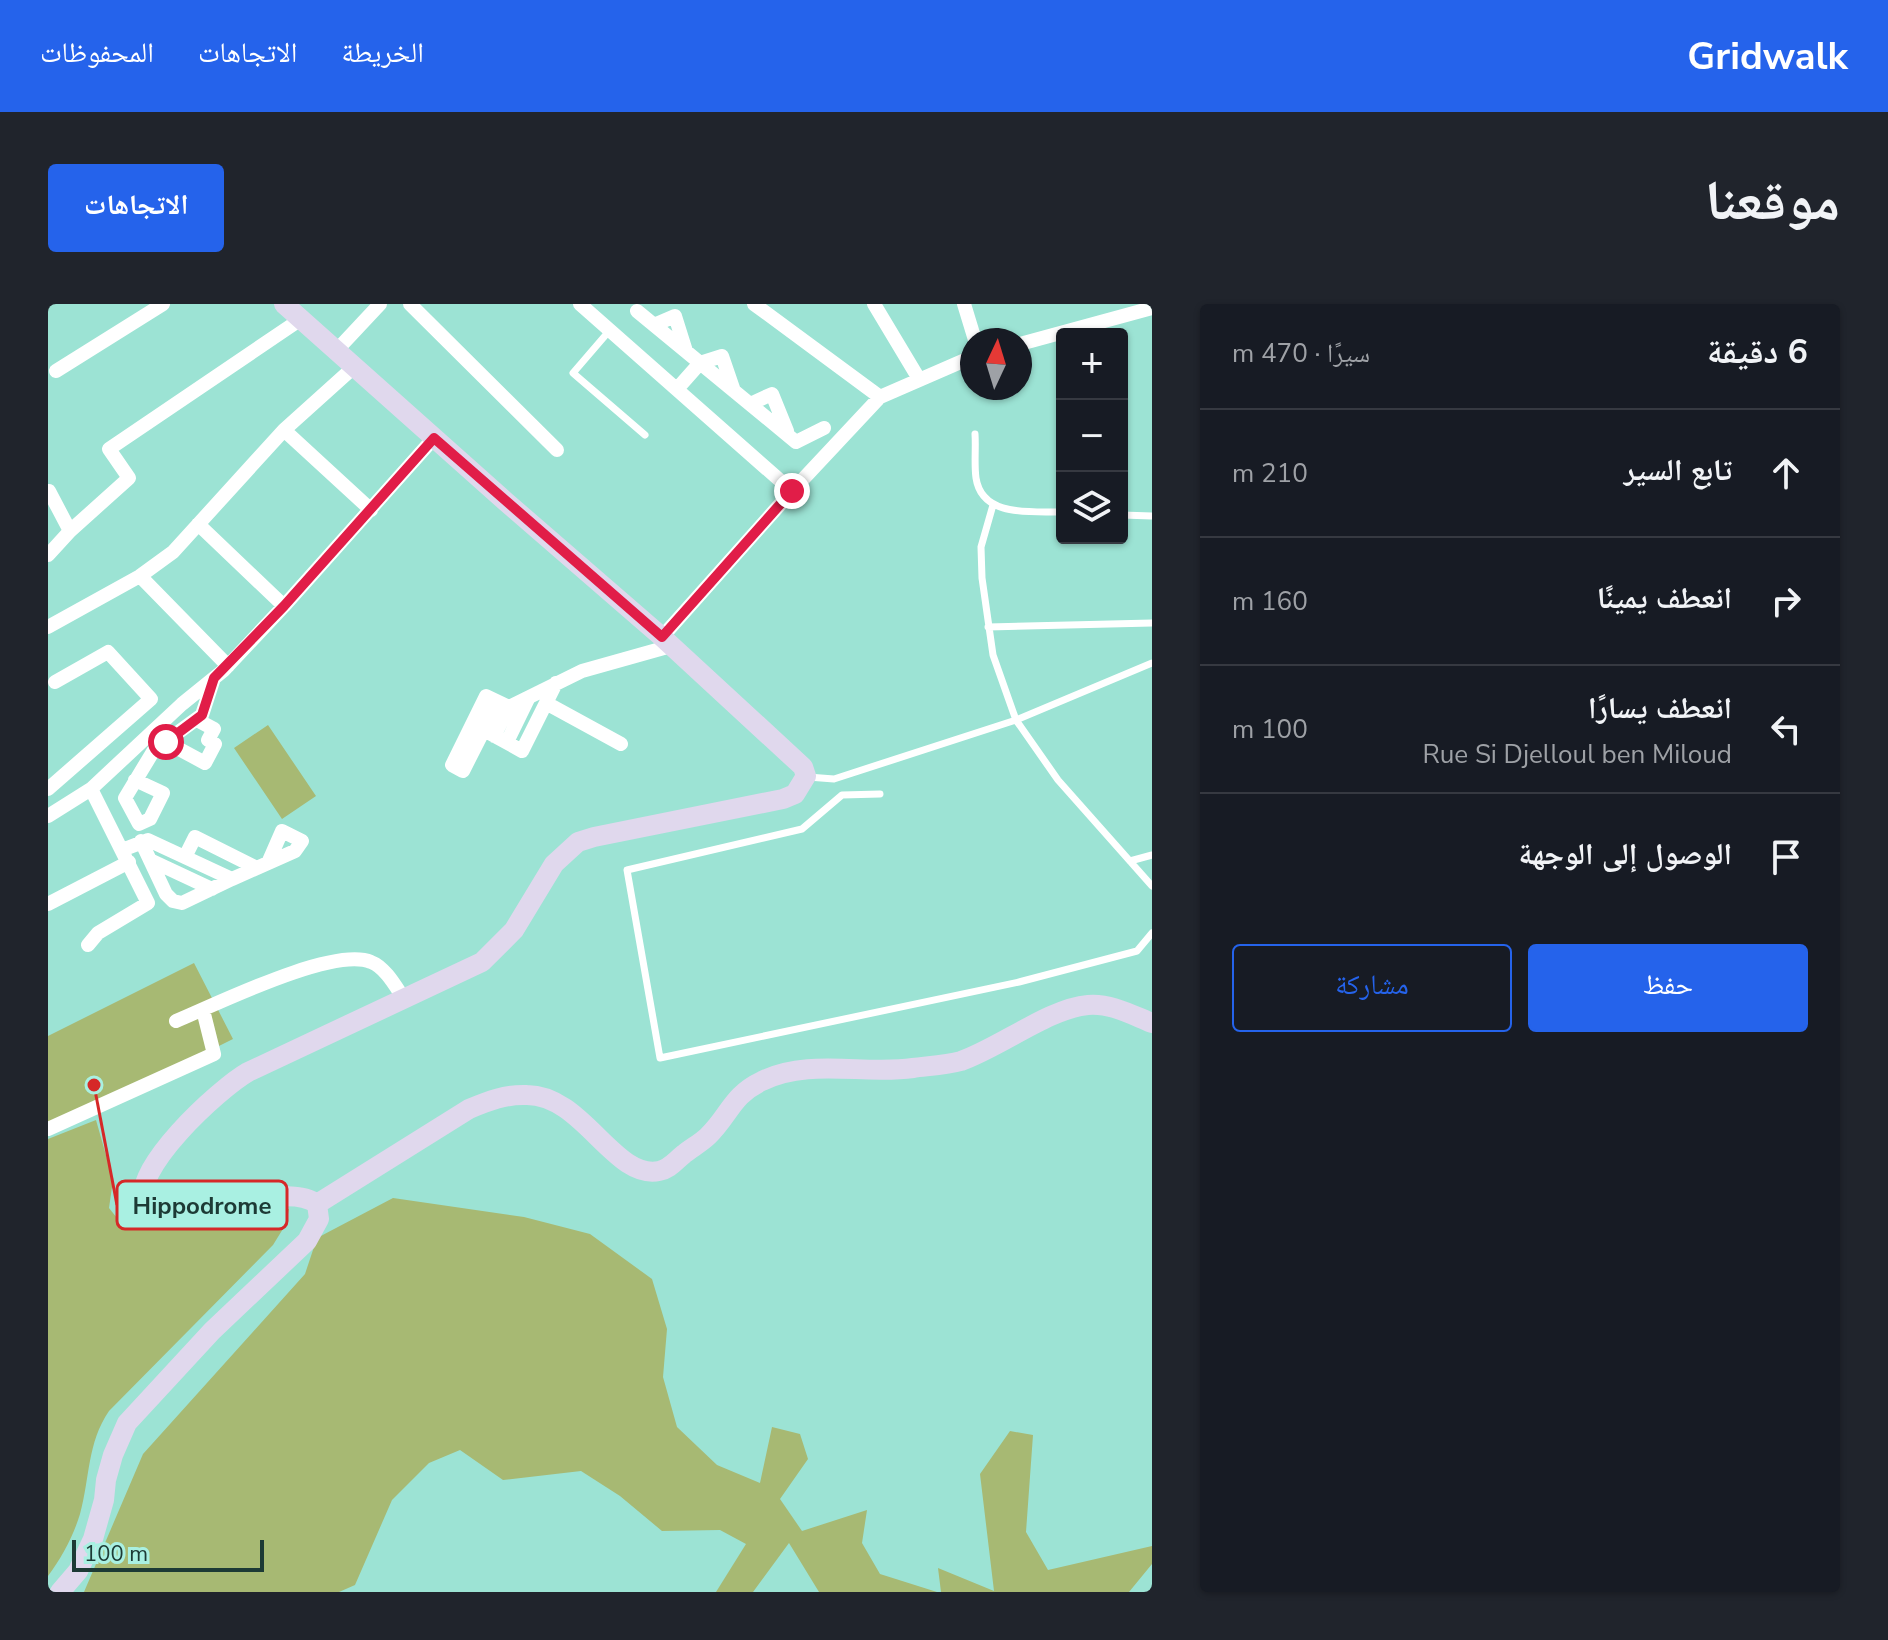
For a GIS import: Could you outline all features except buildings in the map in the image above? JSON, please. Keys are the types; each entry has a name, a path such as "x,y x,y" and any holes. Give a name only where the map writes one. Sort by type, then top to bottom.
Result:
{"main road":[{"path":"60,1592 78,1571 93,1539 113,1455 127,1423 212,1331 307,1241 319,1219 317,1204 310,1198 302,1197 272,1198 164,1213 145,1206 141,1192 161,1157 206,1103 232,1082 339,1027 482,962 514,930 554,864 578,842 783,799 795,794 806,776 803,767 667,641 284,304"},
{"path":"317,1204 469,1109 490,1100 530,1095 553,1101 572,1112 621,1160 636,1169 660,1171 709,1135 736,1098 761,1081 774,1077 795,1071 884,1070 959,1062 1067,1010 1087,1005 1121,1010 1152,1023"}],"street":[{"path":"56,371 163,304"},
{"path":"336,351 380,304"},
{"path":"410,304 557,450"},
{"path":"754,304 880,397"},
{"path":"874,304 919,379"},
{"path":"964,304 971,328"},
{"path":"588,307 792,491"},
{"path":"1032,340 1133,309"},
{"path":"637,311 654,325 675,316 687,352 700,363"},
{"path":"48,555 129,478 109,449 301,319"},
{"path":"677,389 700,363 722,356 734,391 796,442 824,428"},
{"path":"529,697 463,771 452,765 486,696 503,704 529,697 582,671 667,641 792,491 880,397 960,362"},
{"path":"48,627 140,576 173,552 284,430 354,367"},
{"path":"750,404 772,394 789,436"},
{"path":"284,430 371,510"},
{"path":"48,816 91,789 228,666 434,438"},
{"path":"49,491 70,531"},
{"path":"198,524 284,606"},
{"path":"140,576 228,666"},
{"path":"48,789 151,699 108,652 55,682"},
{"path":"135,780 154,750 202,715 214,678"},
{"path":"495,736 522,751 556,683"},
{"path":"546,703 621,744"},
{"path":"495,736 503,704"},
{"path":"166,742 205,763 215,744 208,740 214,729 197,720"},
{"path":"88,945 98,933 148,903 91,789"},
{"path":"141,841 173,901 182,903 262,865 195,837 185,857"},
{"path":"48,904 125,856 141,841 148,840 232,879"},
{"path":"150,860 212,889"},
{"path":"176,1021 292,973 362,959 376,963 404,999"},
{"path":"48,1129 214,1054 203,1010"}],"lane":[{"path":"610,330 573,373 645,435"},
{"path":"975,434 976,479 985,498 1006,510 1056,512"},
{"path":"993,505 980,554 993,655 1016,720 1058,780 1152,886"},
{"path":"1128,515 1152,516"},
{"path":"988,627 1152,623"},
{"path":"806,776 834,779 1016,720 1152,663"},
{"path":"880,794 842,795 802,829 627,870 660,1058 1019,982 1137,951 1152,933"},
{"path":"1130,861 1152,855"}],"green space":[{"path":"268,725 316,796 282,819 234,748"},
{"path":"194,963 233,1039 48,1131 48,1036"},
{"path":"96,1120 113,1180 109,1208 121,1223 289,1209 286,1224 273,1245 109,1411 93,1448 77,1522 67,1546 48,1576 48,1139"},
{"path":"393,1198 524,1217 590,1234 652,1279 667,1329 663,1377 677,1427 717,1465 760,1483 772,1427 800,1434 808,1459 780,1499 802,1531 867,1510 862,1543 880,1574 937,1592 819,1592 789,1543 753,1592 716,1592 746,1544 720,1530 662,1531 620,1496 581,1471 503,1480 460,1450 429,1463 392,1500 355,1585 339,1592 84,1592 143,1454 305,1274 317,1238"},
{"path":"1010,1431 1033,1435 1026,1532 1048,1570 1152,1546 1152,1564 1129,1592 941,1592 938,1568 994,1591 980,1474"}],"place":[{"name":"Hippodrome","path":"94,1085"}],"route":[{"path":"166,742 202,715 214,678 284,606 434,438 662,637 792,491"}]}
